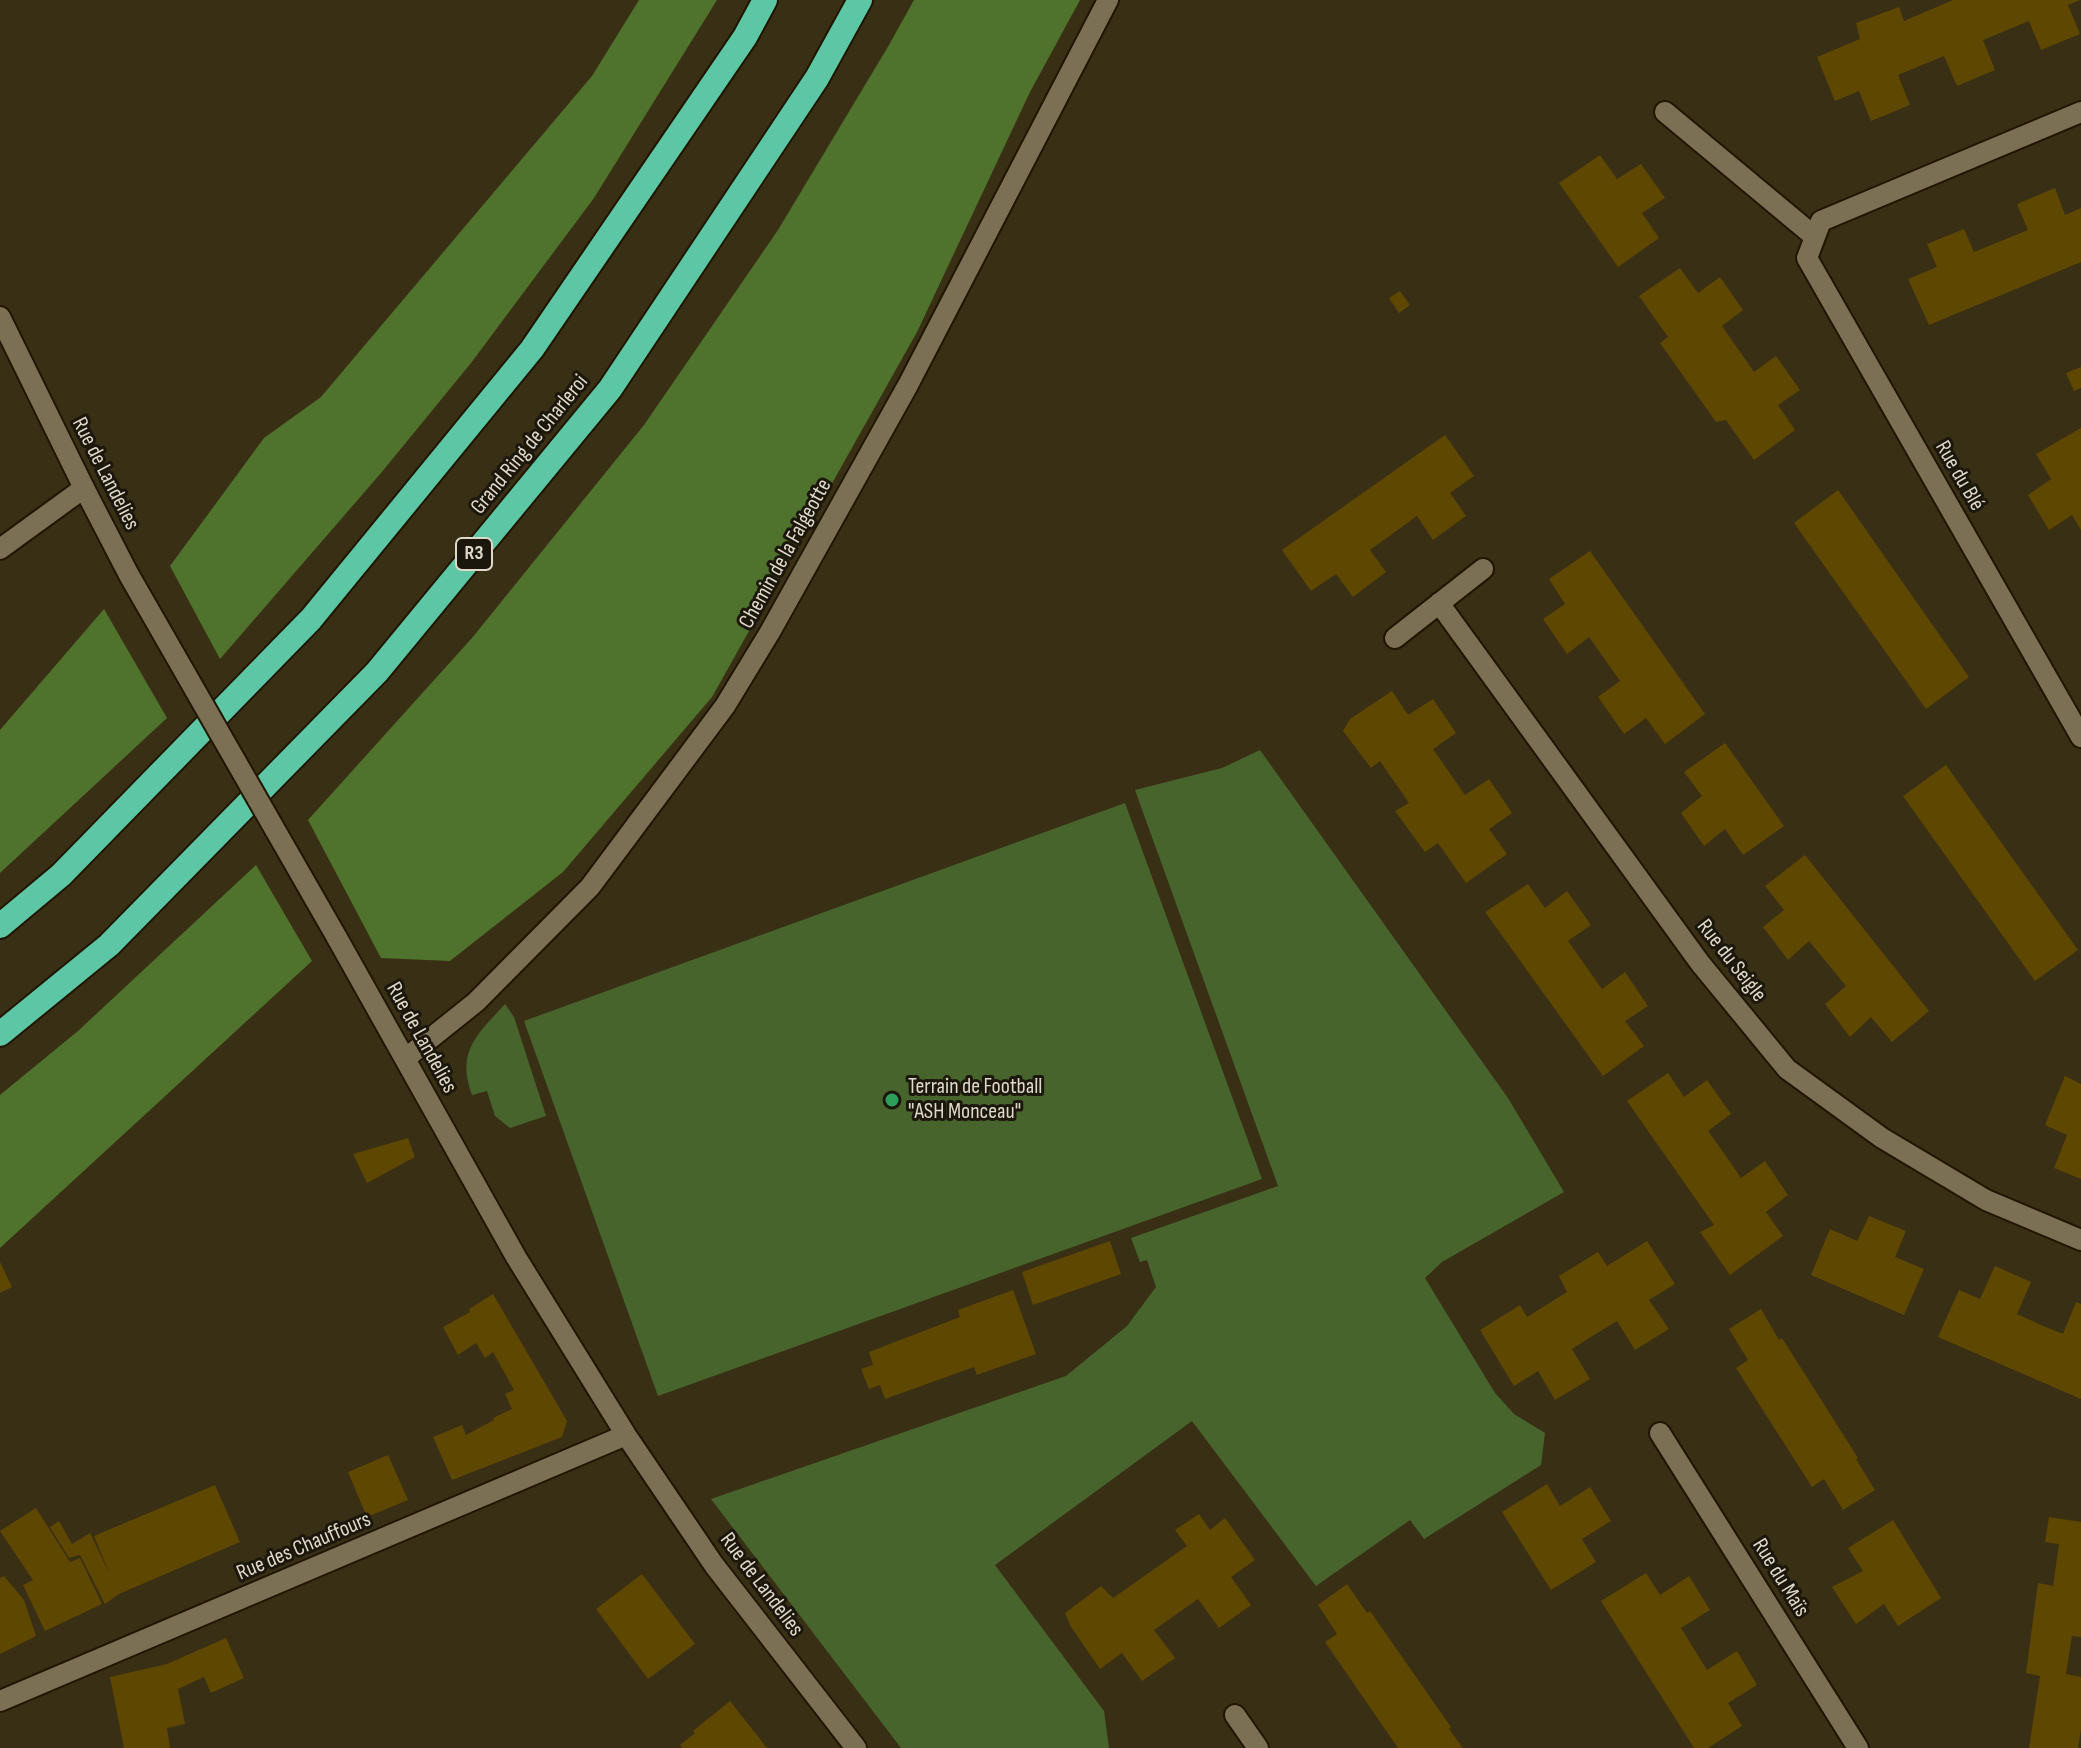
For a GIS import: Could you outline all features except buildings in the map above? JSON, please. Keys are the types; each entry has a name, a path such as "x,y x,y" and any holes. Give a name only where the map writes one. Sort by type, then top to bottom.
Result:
{"highway":[{"path":"0,926 61,875 311,619 532,349 745,37 765,0"},
{"name":"Grand Ring de Charleroi","path":"0,1034 109,945 377,672 610,389 817,78 860,0"}],"street":[{"name":"Chemin de la Falgeotte","path":"406,1058 476,1002 590,887 725,706 770,632 908,385 1108,0"},
{"path":"1665,112 1815,237 1821,221 2081,112"},
{"name":"Rue du Blé","path":"1815,237 1807,258 2081,737"},
{"name":"Rue de Landelies","path":"0,317 129,575 406,1058 516,1257 626,1435 714,1565 856,1748"},
{"path":"0,549 84,488"},
{"path":"1395,638 1483,569"},
{"name":"Rue du Seigle","path":"1439,603 1700,963 1787,1069 1882,1138 1986,1200 2081,1240"},
{"name":"Rue du Maïs","path":"1660,1433 1858,1748"},
{"name":"Rue des Chauffours","path":"0,1701 626,1435"},
{"path":"1235,1715 1258,1748"}],"green space":[{"path":"639,0 717,0 594,198 471,363 381,473 220,659 170,566 264,438 321,397 592,76"},
{"path":"914,0 1080,0 1030,92 917,332 712,697 563,872 450,961 381,958 308,820 472,638 644,425 778,230"},
{"path":"104,609 167,718 0,873 0,730"},
{"path":"1260,750 1508,1098 1564,1192 1442,1262 1425,1278 1495,1393 1514,1414 1545,1433 1541,1465 1424,1539 1410,1520 1316,1586 1192,1421 995,1565 1104,1711 1109,1748 901,1748 711,1499 1066,1376 1127,1326 1156,1287 1147,1260 1140,1262 1131,1238 1278,1186 1135,790 1222,768"},
{"name":"Terrain de Football \"ASH Monceau\"","path":"1125,803 1262,1179 658,1396 524,1021"},
{"path":"256,865 312,961 0,1248 0,1095 78,1031"},
{"path":"505,1004 514,1017 546,1116 510,1128 495,1116 487,1091 472,1095 466,1067 478,1035"}],"place":[{"name":"Terrain de Football \"ASH Monceau\"","path":"892,1100"}]}
